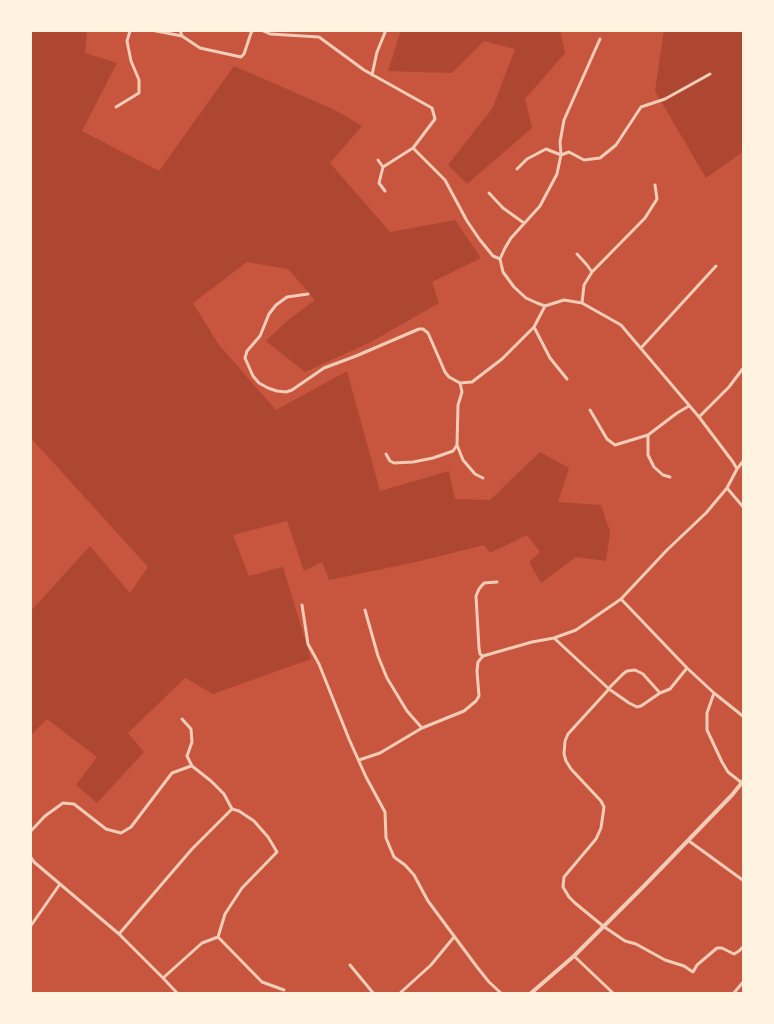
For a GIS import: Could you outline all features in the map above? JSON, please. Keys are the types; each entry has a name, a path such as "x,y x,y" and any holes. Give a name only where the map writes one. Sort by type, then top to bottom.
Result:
{"street":[{"path":"116,107 140,93 139,80 131,61 127,41 130,31 133,30"},
{"path":"151,30 182,36 200,48 241,57 253,30"},
{"path":"180,30 182,36"},
{"path":"261,30 270,34 319,37 364,70 432,108 435,119 413,148 383,167 379,183 385,191"},
{"path":"372,75 376,52 386,30"},
{"path":"600,39 564,120 557,174 540,206 511,238 500,259 503,272 526,298 545,306 564,300 582,303 621,326 699,417 737,469"},
{"path":"516,169 527,159 546,149 561,155 569,152 584,159 600,158 616,145 641,107 665,99 710,74"},
{"path":"413,148 445,180 480,240 493,256 500,259"},
{"path":"378,160 383,167"},
{"path":"582,303 584,285 592,272 645,218 657,199 655,185"},
{"path":"489,193 503,208 525,223"},
{"path":"577,254 592,272"},
{"path":"641,348 716,266"},
{"path":"308,294 287,297 276,304 264,322 260,336 247,351 246,358 253,376 268,388 286,392 292,390 324,368 419,329 428,333 449,377 460,383 472,382 502,359 534,327 545,306"},
{"path":"534,327 550,358 567,379"},
{"path":"699,417 729,387 744,368"},
{"path":"460,383 462,392 458,405 457,445 463,460 475,474 483,478"},
{"path":"590,410 607,439 615,445 648,435 689,406"},
{"path":"648,435 648,455 654,467 663,475 670,477"},
{"path":"386,454 394,463 413,462 443,456 453,451 457,445"},
{"path":"359,760 380,753 423,729 464,711 476,701 479,696 478,662 483,656 576,630 621,599 706,513 727,488 744,460"},
{"path":"727,488 744,508"},
{"path":"483,656 479,648 476,596 484,584 497,582"},
{"path":"621,599 687,668 744,717"},
{"path":"302,605 308,644 366,777 385,812 386,838 394,857 414,875 428,902 489,982 502,994"},
{"path":"365,610 387,678 407,711 423,729"},
{"path":"554,638 609,688 629,704 637,707 670,689 687,668"},
{"path":"660,693 643,674 635,670 624,674 568,734 564,747 566,761 596,794 604,807 601,828 596,839 564,877 563,887 569,897 625,941 636,944 693,972 717,948 734,954 744,946"},
{"path":"530,994 574,956 689,841 743,782 728,772 707,730 707,713 714,693"},
{"path":"182,719 190,729 192,742 187,756 192,766 224,794 232,809 254,821 277,852 242,888 225,914 218,937"},
{"path":"30,832 45,816 63,803 74,804 106,829 121,833 132,827 172,773 192,766"},
{"path":"118,934 192,849 232,809"},
{"path":"689,841 744,881"},
{"path":"30,856 34,862 118,934 178,994"},
{"path":"30,927 60,884"},
{"path":"163,978 202,943 218,937"},
{"path":"218,937 262,982 284,990"},
{"path":"399,994 431,965 455,937"},
{"path":"574,956 614,994"},
{"path":"350,965 374,994"},
{"path":"733,994 744,981"},
{"path":"737,989 744,994"}],"shaded area":[{"path":"30,30 87,30 85,53 117,63 82,131 159,171 234,66 335,110 362,126 330,163 390,232 455,220 481,258 432,282 439,303 371,342 305,372 266,341 287,321 315,300 288,269 247,262 193,303 219,345 276,410 347,371 380,491 449,471 455,499 490,500 540,452 569,468 558,502 601,505 610,532 606,561 576,557 541,583 529,562 540,552 527,535 490,553 484,545 329,580 322,562 304,571 287,521 233,535 249,576 283,567 311,659 213,694 185,678 128,733 144,752 97,803 76,785 97,757 47,719 30,736 30,612 90,546 130,593 148,567 30,437"},
{"path":"401,30 560,30 565,53 525,99 532,128 467,184 448,165 493,107 515,49 484,41 452,73 388,71"},
{"path":"664,30 744,30 744,151 706,178 655,91"}]}
